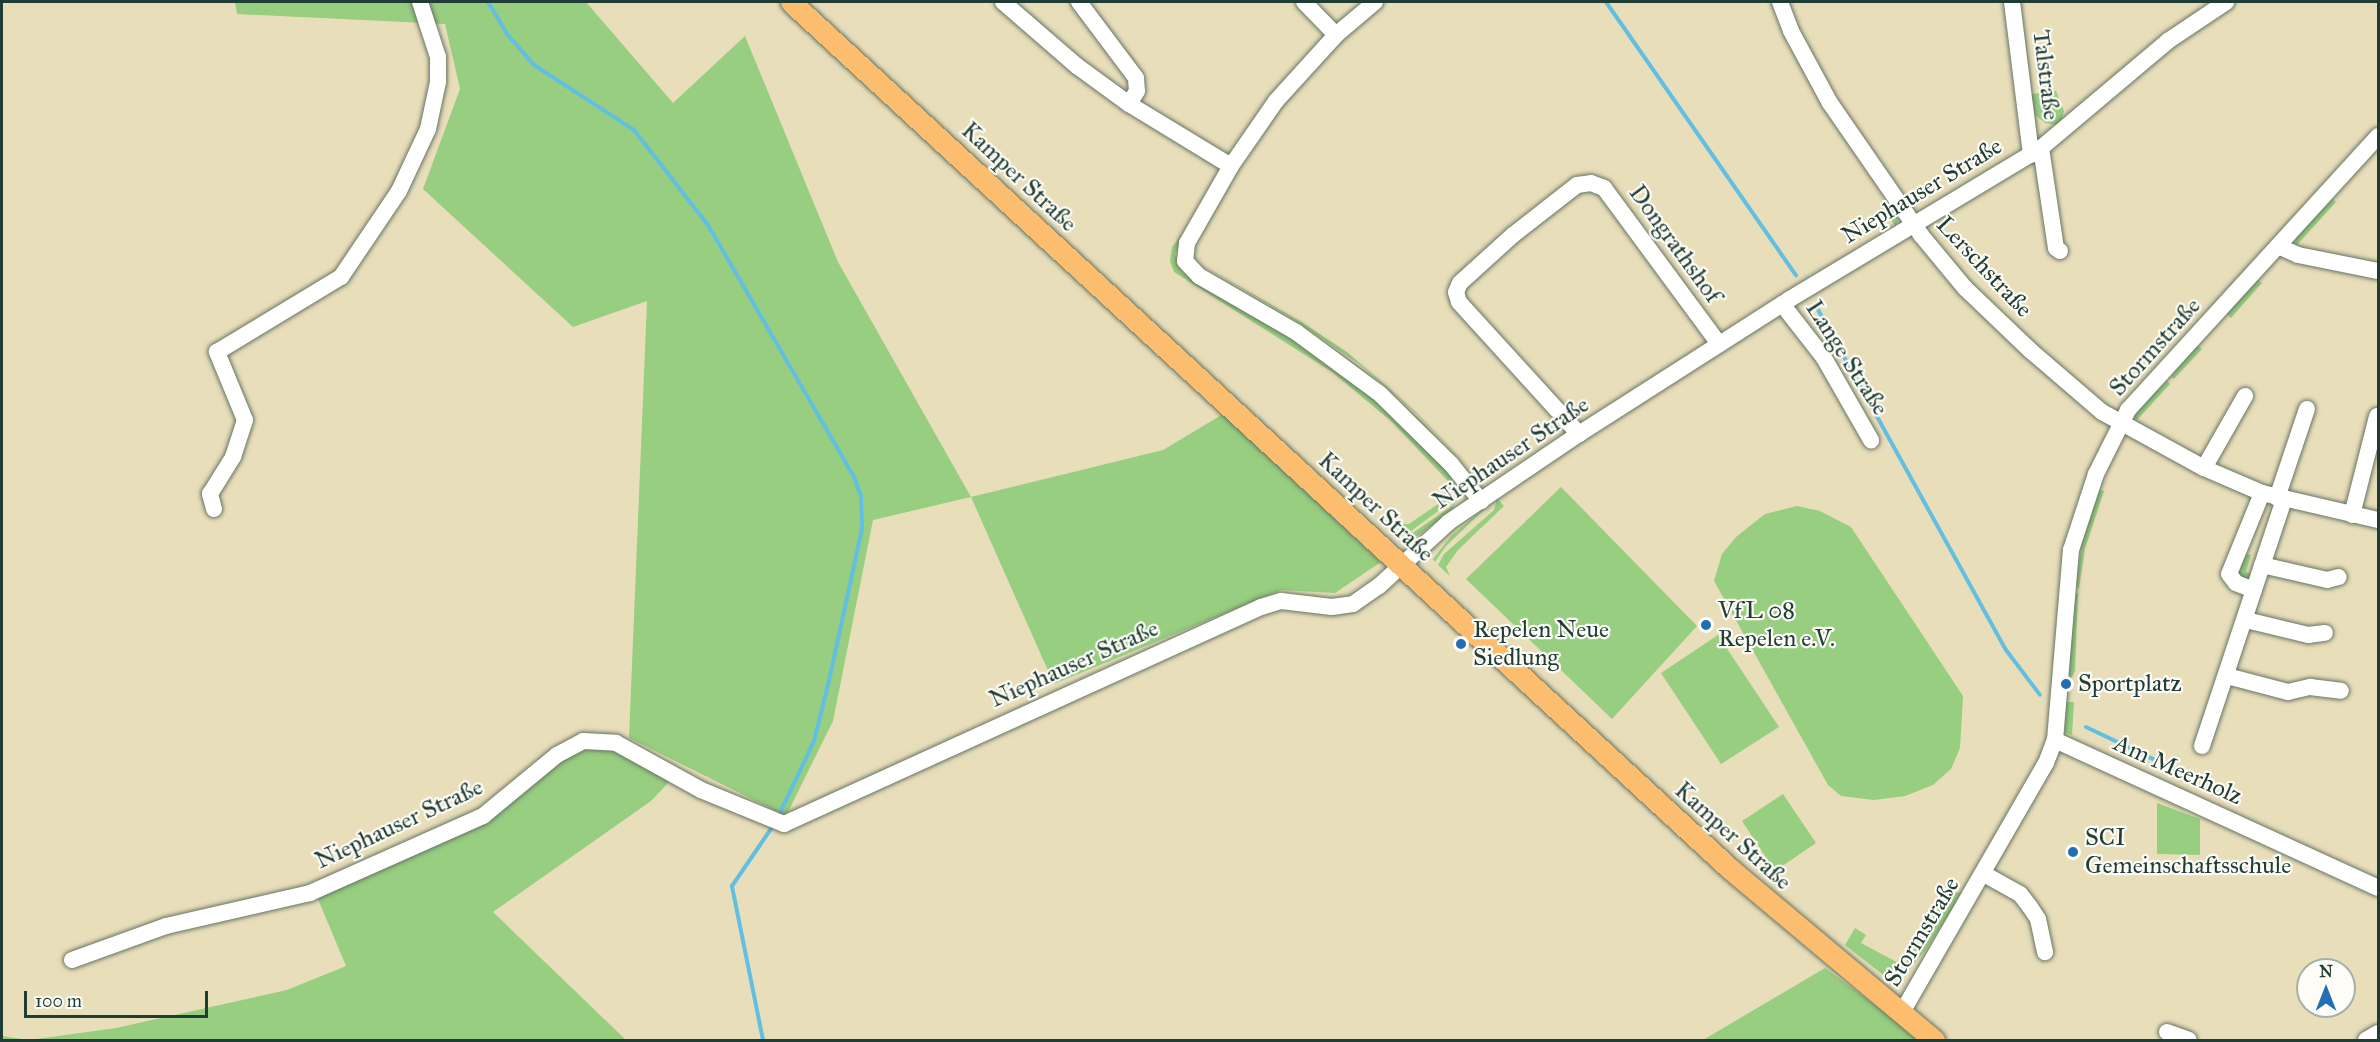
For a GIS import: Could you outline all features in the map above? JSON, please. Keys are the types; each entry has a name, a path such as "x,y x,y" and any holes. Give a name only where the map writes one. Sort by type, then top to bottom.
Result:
{"main road":[{"name":"Kamper Straße","path":"791,2 1729,868 1934,1041"}],"street":[{"path":"214,509 210,494 233,457 245,420 217,352 341,277 399,191 428,129 438,82 438,57 420,2"},
{"path":"1004,2 1077,66 1129,104 1231,166"},
{"path":"1079,2 1136,78 1137,91 1129,104"},
{"path":"1304,2 1336,35"},
{"path":"1375,2 1336,35 1276,101 1231,166 1184,254 1188,268 1199,276 1296,332 1380,394 1451,464 1480,501"},
{"name":"Lerschstraße","path":"1780,2 1791,31 1830,103 1913,223 1965,288 2102,412 2204,468 2274,497 2379,520"},
{"name":"Talstraße","path":"2012,2 2036,152"},
{"name":"Niephauser Straße","path":"72,960 166,926 310,893 483,816 557,755 583,741 616,742 701,790 784,824 1261,607 1281,601 1332,607 1353,604 1402,565 1449,522 1579,434 1913,223 2036,152 2168,40 2226,2"},
{"name":"Stormstraße","path":"1901,1014 2024,807 2055,740 2071,550 2096,474 2128,410 2379,136"},
{"name":"Niephauser Straße","path":"2036,152 2056,248 2060,251"},
{"name":"Dongrathshof","path":"1579,434 1459,302 1456,292 1460,283 1513,235 1577,185 1592,183 1604,188 1719,344"},
{"path":"2278,246 2298,255 2379,272"},
{"name":"Lange Straße","path":"1782,304 1824,358 1871,440"},
{"path":"2204,468 2245,396"},
{"path":"2254,590 2236,583 2229,574 2274,497 2307,409"},
{"path":"2352,515 2378,416"},
{"path":"2202,746 2246,620 2262,565 2274,497"},
{"path":"2262,565 2327,580 2339,577"},
{"path":"2246,620 2286,632 2325,633"},
{"path":"2227,676 2288,692 2310,687 2341,691"},
{"name":"Am Meerholz","path":"2055,740 2379,888"},
{"name":"Stormstraße","path":"1984,874 2020,894 2038,919 2045,952"},
{"path":"2167,1032 2189,1041"},
{"path":"2366,1041 2379,1033"}],"green space":[{"path":"235,2 586,2 673,103 745,36 838,262 971,497 873,520 833,721 786,816 629,738 647,301 573,327 423,189 460,89 445,24 237,14"},
{"path":"2056,91 2064,111 2057,125 2045,123 2035,115 2031,94"},
{"path":"2333,199 2336,202 2296,246 2295,238"},
{"path":"1880,204 1893,204 1899,214 1896,227"},
{"path":"1186,229 1175,254 1182,272 1283,332 1367,391 1426,446 1455,482 1449,503 1411,531 1405,533 1396,524 1409,524 1441,502 1449,482 1391,421 1332,372 1174,272 1170,261 1172,247"},
{"path":"1199,263 1303,323 1347,352 1416,412 1479,478 1417,414 1362,366 1292,318"},
{"path":"2256,278 2262,283 2231,318 2225,312"},
{"path":"1228,283 1291,319 1372,377 1423,423 1476,480 1444,449"},
{"path":"2196,344 2202,349 2174,379 2171,377"},
{"path":"2167,381 2170,384 2137,420 2132,415"},
{"path":"1223,414 1381,562 1335,593 1281,590 1054,684 971,497 1163,450"},
{"path":"1561,487 1697,626 1612,719 1466,579"},
{"path":"1461,489 1452,510 1417,536 1408,536 1452,506"},
{"path":"2096,489 2104,491 2085,549 2079,588 2075,587 2081,550 2078,548"},
{"path":"1497,498 1504,506 1458,550 1446,567 1450,576 1438,565 1444,554 1494,510"},
{"path":"1492,502 1446,546 1435,562 1433,559 1451,536"},
{"path":"1797,506 1820,511 1851,527 1963,696 1960,748 1951,769 1933,785 1905,796 1874,800 1841,796 1828,785 1714,581 1722,554 1736,537 1765,514"},
{"path":"2241,552 2251,555 2246,572 2255,575 2249,582 2233,570"},
{"path":"2074,593 2078,593 2075,671 2071,679 2062,679"},
{"path":"1718,635 1779,727 1721,764 1661,673"},
{"path":"2062,702 2074,702 2072,735 2065,732"},
{"path":"598,741 672,779 651,801 493,912 626,1040 29,1040 116,1028 287,990 346,966 315,892 492,815 559,756"},
{"path":"1783,794 1816,843 1775,871 1742,821"},
{"path":"2157,803 2200,819 2200,855 2157,854"},
{"path":"1963,892 1925,951 1900,979 1887,978 1845,945 1855,928 1866,935 1861,943 1904,966 1947,894"},
{"path":"1825,968 1922,1040 1703,1040"},
{"path":"2,1036 29,1040 2,1040"}],"waterway":[{"path":"488,2 507,34 534,65 634,130 708,225 854,477 861,496 862,529 814,741 779,815"},
{"path":"1606,2 1796,275"},
{"path":"1816,306 2006,650 2040,695"},
{"path":"2086,727 2191,777"},
{"path":"763,1040 732,886 773,826"}],"place":[{"name":"VfL 08 Repelen e.V.","path":"1706,625"},
{"name":"Repelen Neue Siedlung","path":"1461,644"},
{"name":"Sportplatz","path":"2066,684"},
{"name":"SCI Gemeinschaftsschule","path":"2073,852"}]}
